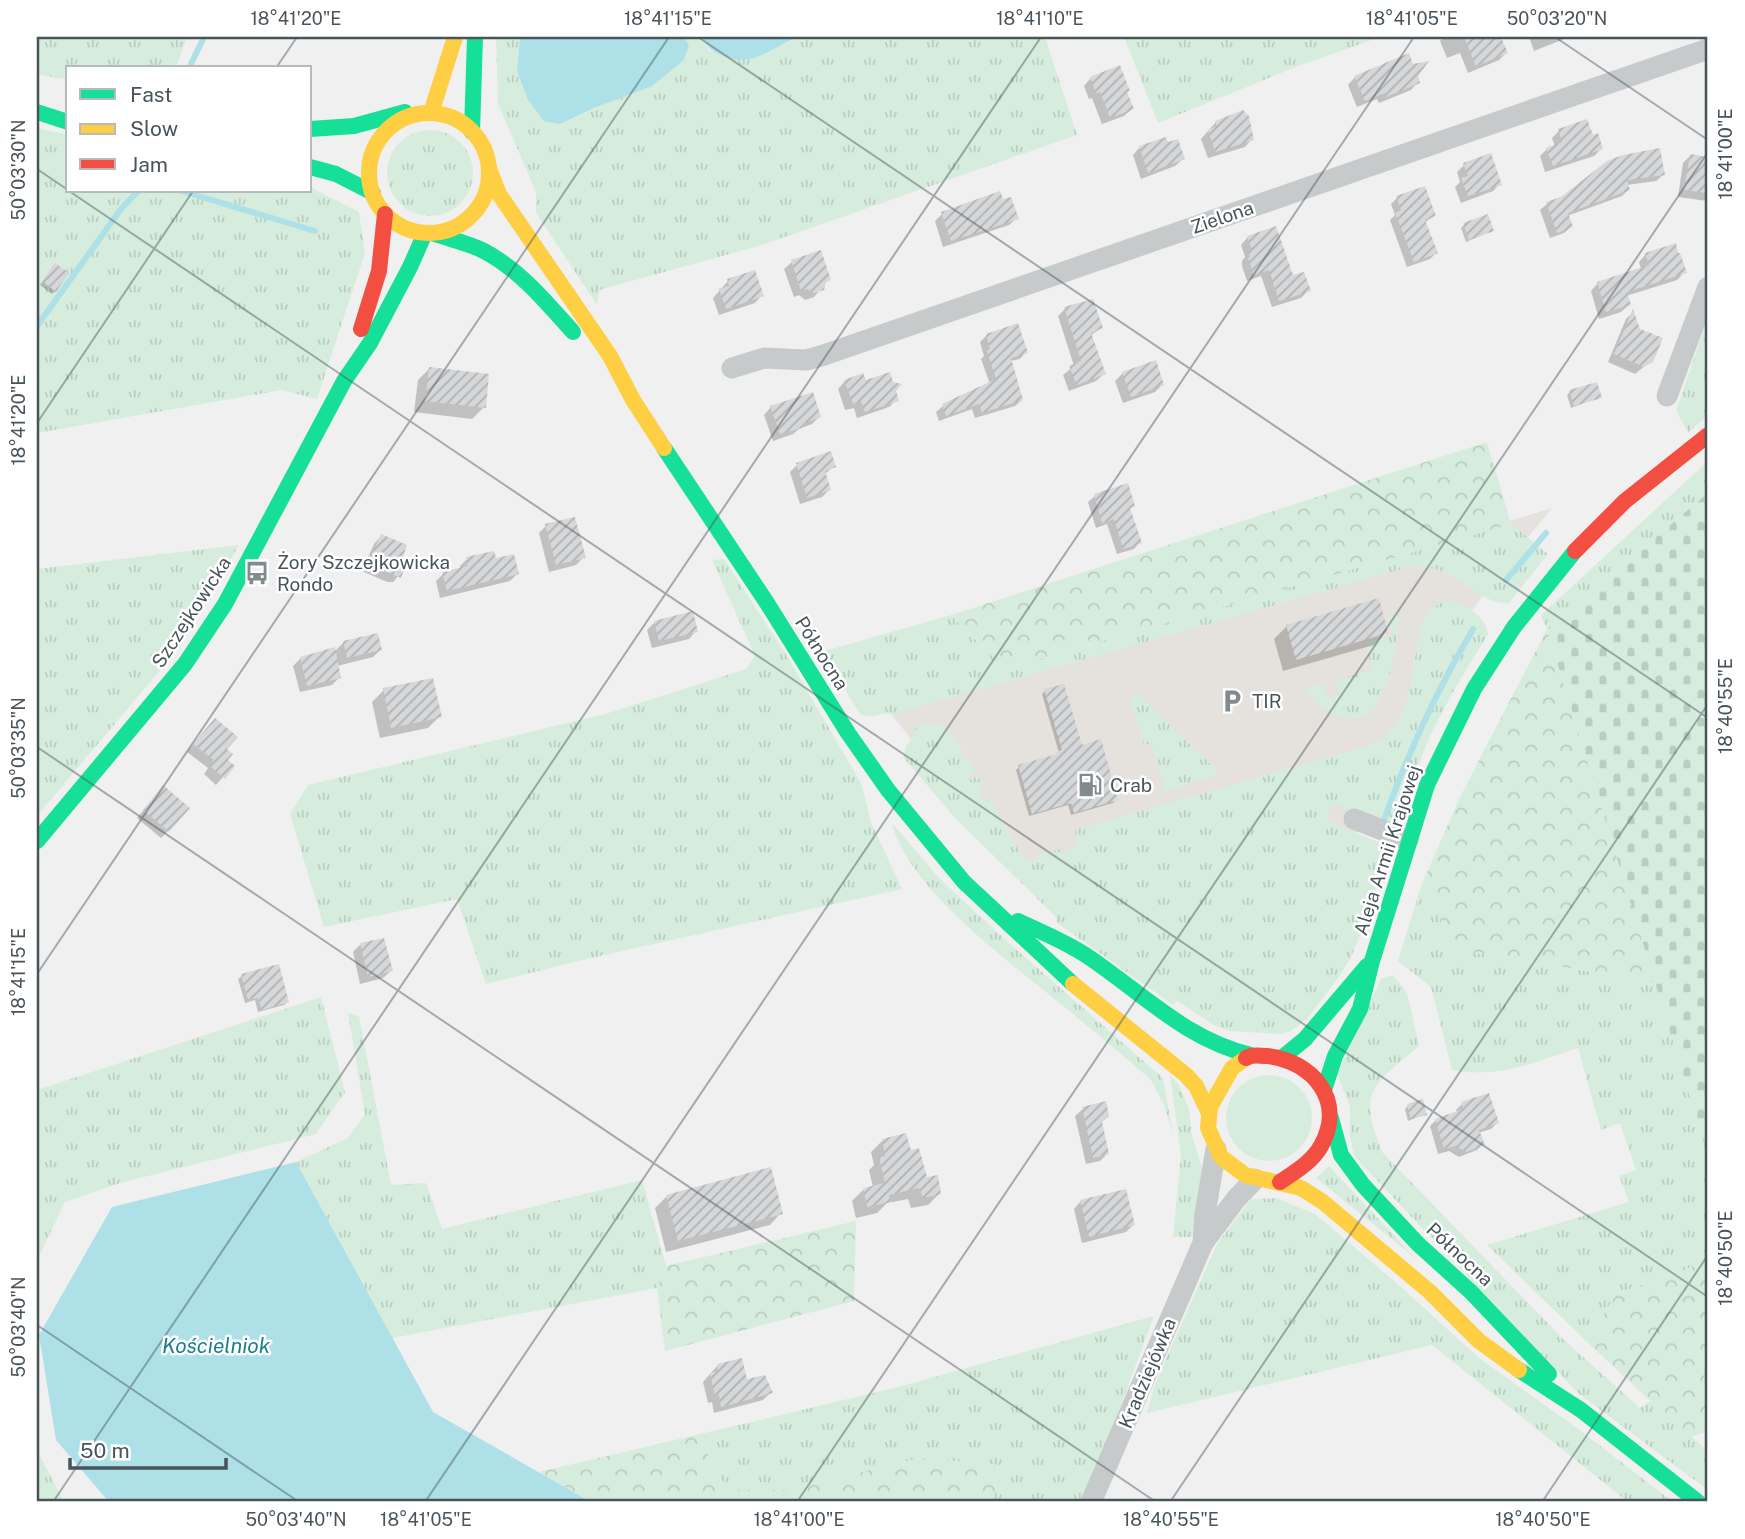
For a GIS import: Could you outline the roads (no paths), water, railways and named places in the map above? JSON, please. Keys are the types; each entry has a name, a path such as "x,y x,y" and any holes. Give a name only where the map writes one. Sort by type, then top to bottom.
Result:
{"main road":[{"path":"432,113 455,37"},
{"path":"472,132 475,37"},
{"path":"37,106 66,109"},
{"path":"37,112 66,120"},
{"path":"312,129 354,127 403,112 432,113 450,117 472,132 484,149 489,168 486,191 475,212 456,226 429,233 402,226 385,214 373,193 370,164 381,138 406,118 432,113"},
{"path":"312,168 336,174 373,193"},
{"name":"Północna","path":"489,168 499,194 610,356 633,400 867,762 950,866 1054,968 1186,1075 1199,1092 1209,1113"},
{"name":"Szczejkowicka","path":"344,381 379,271 385,214"},
{"name":"Północna","path":"429,233 488,252 522,278 633,400"},
{"name":"Szczejkowicka","path":"37,841 185,664 238,582 344,381 370,343 429,233"},
{"name":"Aleja Armii Krajowej","path":"1324,1090 1335,1056 1360,1009 1371,961 1427,785 1474,689 1514,627 1592,532 1625,501 1708,435"},
{"name":"Północna","path":"997,912 1072,946 1205,1040 1233,1052 1251,1055"},
{"name":"Aleja Armii Krajowej","path":"1283,1057 1315,1028 1371,961"},
{"path":"1251,1055 1283,1057 1307,1069 1324,1090 1331,1118 1328,1131 1310,1159 1290,1177 1280,1182 1255,1179 1236,1170 1221,1157 1208,1128 1209,1113 1236,1064 1251,1055"},
{"name":"Północna","path":"1331,1118 1341,1155 1363,1185 1418,1244 1471,1292 1581,1410"},
{"name":"Północna","path":"1280,1182 1301,1188 1323,1202 1430,1292 1479,1341 1581,1410 1698,1502"}],"street":[{"name":"Zielona","path":"733,368 764,358 806,360 821,356 1708,49"},
{"path":"1667,396 1708,287"},
{"path":"1354,819 1408,841"},
{"name":"Kradziejówka","path":"1203,1243 1216,1149"},
{"name":"Kradziejówka","path":"1091,1502 1203,1243 1236,1199 1255,1179"}],"water":[{"path":"520,37 684,37 689,45 684,60 652,86 560,124 544,121 528,100 517,71"},
{"path":"702,37 796,37 762,55 745,60 717,53"},
{"name":"Kościelniok","path":"296,1162 433,1412 591,1502 109,1502 56,1440 39,1335 112,1207"}],"waterway":[{"path":"190,66 204,37"},
{"path":"37,326 121,209 137,192"},
{"path":"185,192 315,231"},
{"path":"1506,580 1546,533"},
{"path":"1384,820 1424,722 1473,629"}],"place":[{"name":"Żory Szczejkowicka Rondo","path":"257,573"},
{"name":"TIR","path":"1232,701"},
{"name":"Crab","path":"1090,785"}]}
